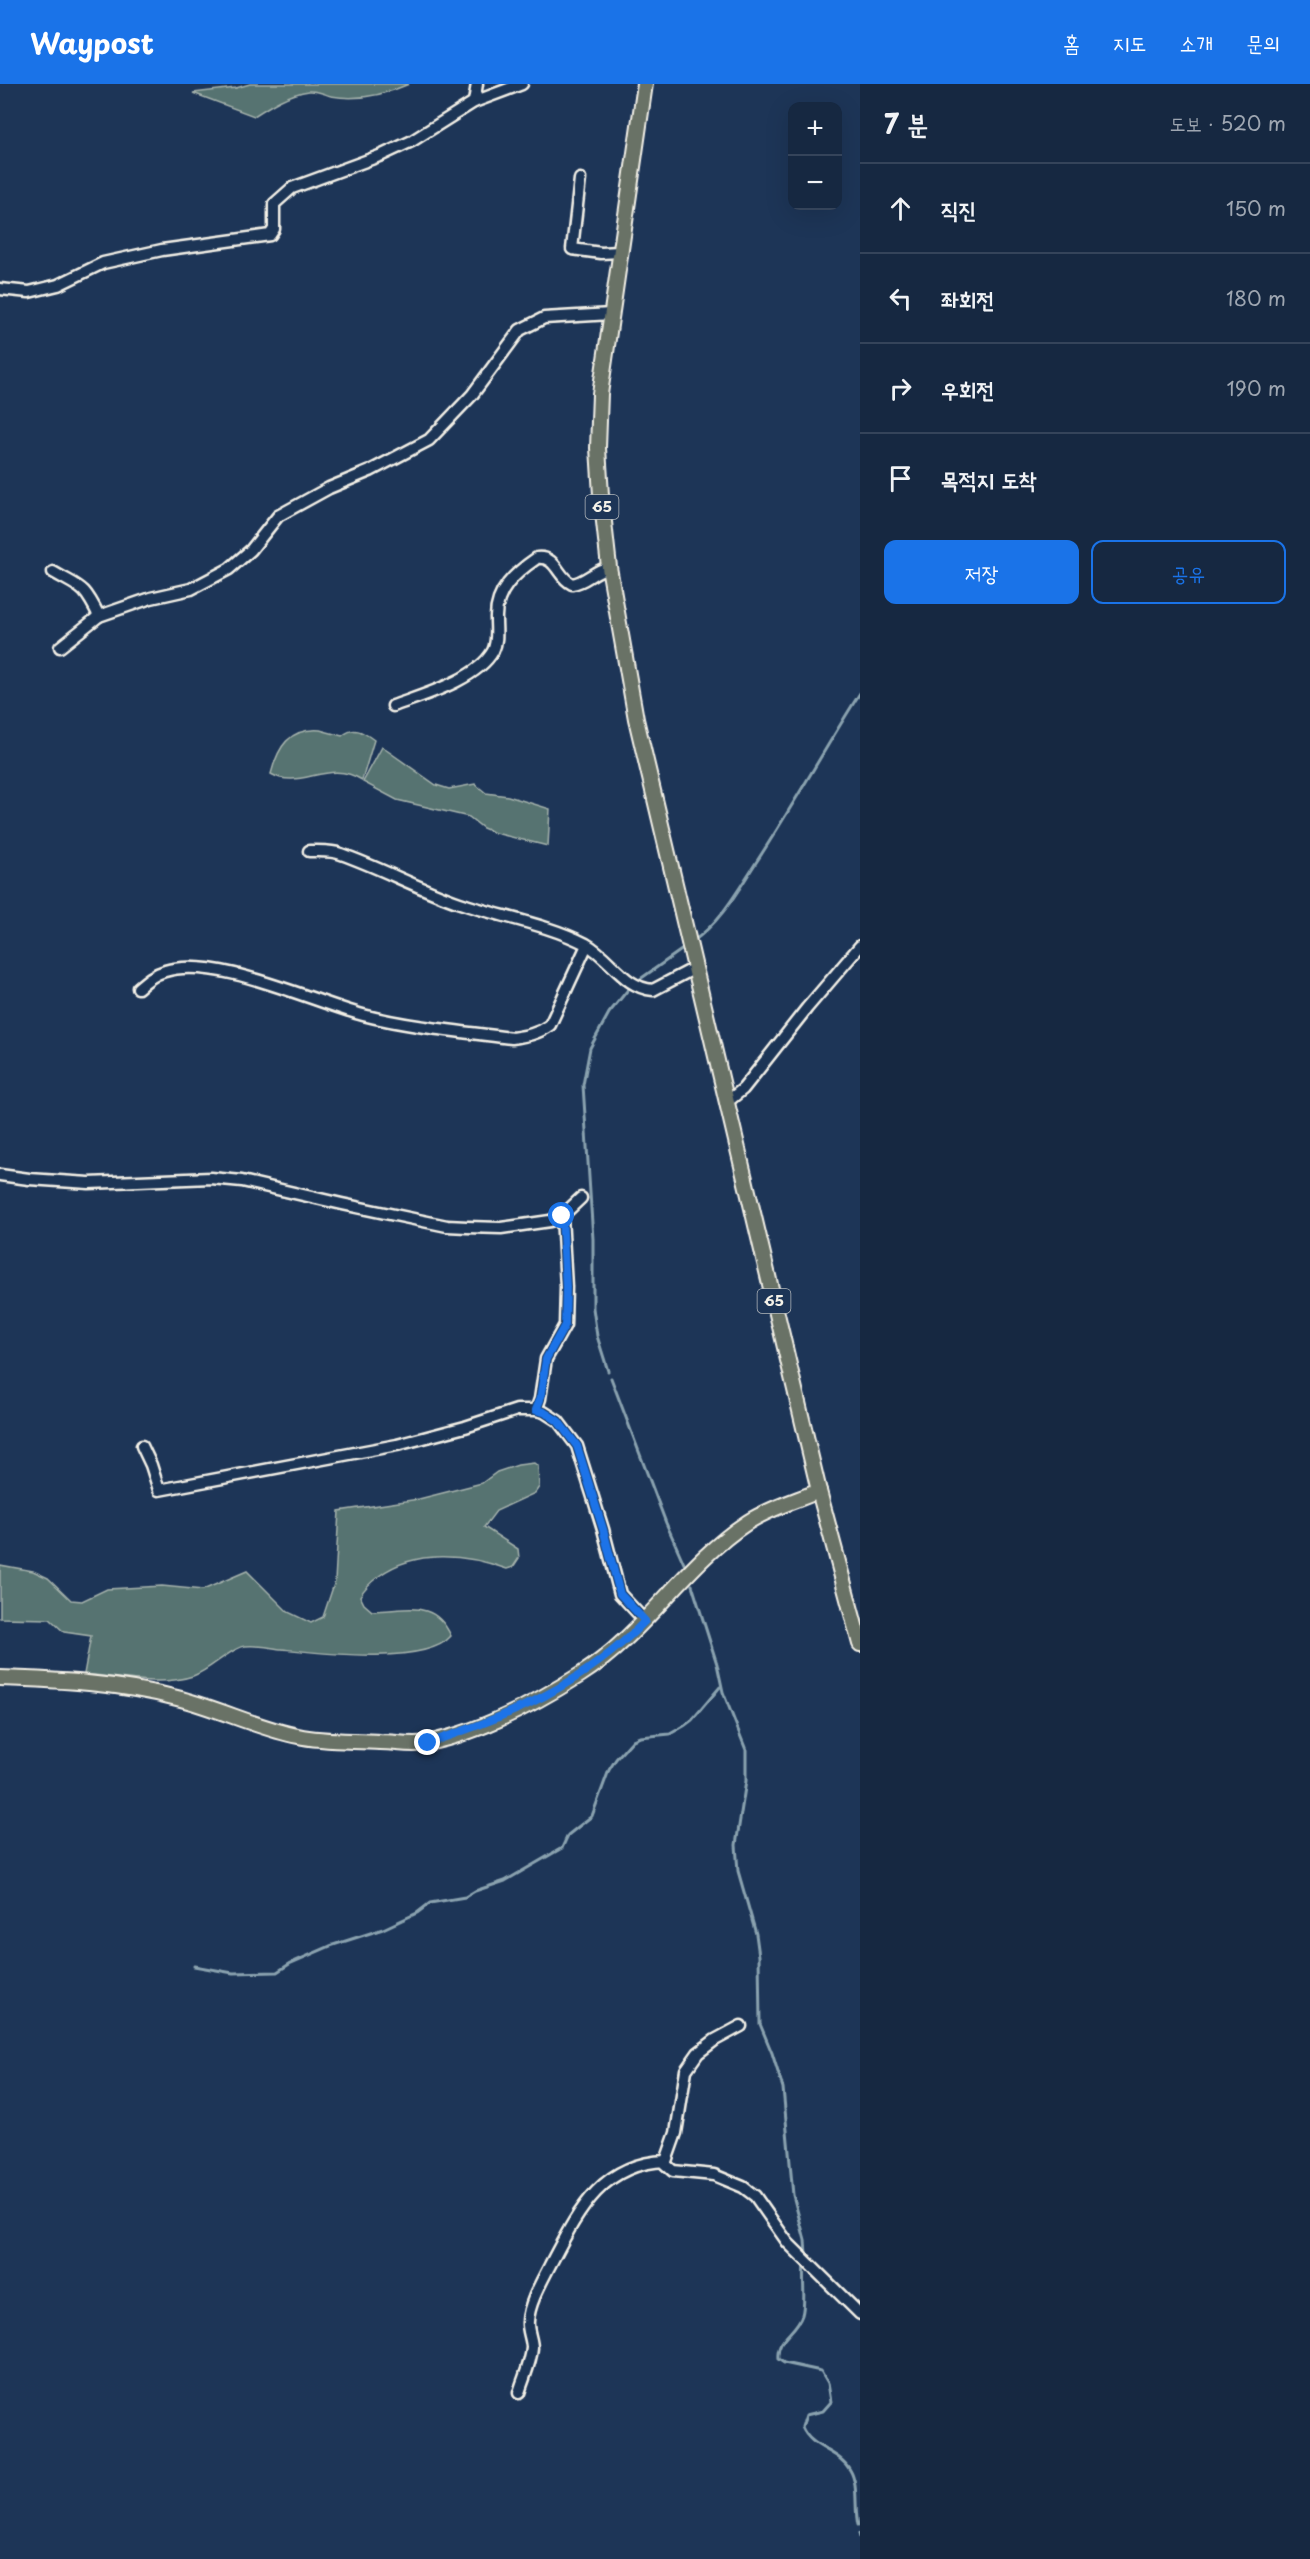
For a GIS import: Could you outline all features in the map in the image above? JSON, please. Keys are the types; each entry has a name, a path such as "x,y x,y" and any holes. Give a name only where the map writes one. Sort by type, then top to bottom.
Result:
{"main road":[{"name":"65","path":"645,84 602,368 598,426 601,495 609,567 636,719 819,1491 860,1644"},
{"path":"0,1678 56,1680 153,1692 298,1736 421,1744 478,1728 540,1699 604,1659 730,1535 767,1511 819,1491"}],"street":[{"path":"474,102 477,84"},
{"path":"0,289 29,292 58,285 103,263 162,250 270,235 274,229 274,204 292,188 368,161 412,141 474,102 522,84"},
{"path":"580,179 572,249 601,253 619,252"},
{"path":"60,647 99,616 152,598 191,589 238,563 278,516 429,440 472,395 520,330 544,318 611,314"},
{"path":"393,706 435,690 484,663 496,644 498,599 512,578 537,558 548,559 554,563 567,582 572,584 582,581 596,570 609,567"},
{"path":"53,572 81,587 99,616"},
{"path":"309,850 339,853 458,902 554,931 586,945 609,961 626,980 653,990 694,963"},
{"path":"138,988 165,971 198,967 224,971 364,1015 512,1038 528,1036 550,1025 586,945"},
{"path":"727,1102 743,1089 813,999 860,946"},
{"path":"0,1175 89,1183 211,1178 242,1181 447,1226 501,1228 550,1221 562,1216 581,1198"},
{"path":"536,1410 540,1400 546,1359 565,1325 566,1287 562,1216"},
{"path":"142,1446 159,1490 396,1445 465,1428 517,1410 544,1412 558,1421 577,1446 603,1529 620,1594 645,1621"},
{"path":"741,2026 715,2040 698,2053 686,2070 676,2133 666,2161 668,2168 673,2171 714,2175 743,2187 755,2196 788,2243 860,2314"},
{"path":"519,2393 532,2347 528,2321 531,2310 554,2259 587,2199 609,2179 621,2172 646,2162 666,2161"}],"green space":[{"path":"250,84 409,84 380,94 361,97 331,96 312,91 301,92 280,100 254,116 193,93"},
{"path":"320,730 342,736 354,730 374,740 362,780 350,774 338,772 293,779 271,774 277,755 286,741 300,732"},
{"path":"382,747 436,785 449,789 475,784 486,793 508,796 550,809 548,846 495,833 483,828 469,817 397,800 363,782"},
{"path":"534,1463 538,1466 539,1487 535,1493 496,1511 484,1527 518,1549 519,1558 513,1567 507,1569 475,1560 441,1557 408,1561 393,1567 373,1580 360,1596 364,1604 372,1611 418,1609 436,1616 451,1636 438,1645 419,1651 346,1655 245,1646 193,1676 167,1681 139,1680 84,1674 91,1636 64,1632 50,1619 0,1618 0,1565 33,1571 48,1578 71,1600 82,1601 107,1589 162,1586 203,1590 247,1571 288,1612 311,1623 323,1617 335,1581 339,1511 419,1499 482,1483 497,1472 518,1465"}],"waterway":[{"path":"692,942 712,925 736,894 860,693"},
{"path":"636,982 687,946"},
{"path":"608,1371 597,1336 593,1308 593,1239 583,1085 590,1048 609,1013 631,986"},
{"path":"611,1378 666,1523 685,1566"},
{"path":"692,1585 717,1664 723,1692 746,1750 746,1781 736,1845 738,1871 756,1934 759,1956 760,2024 783,2088 793,2195 805,2240 806,2254"},
{"path":"194,1966 233,1973 277,1972 291,1963 330,1946 383,1929 417,1913 430,1903 465,1897 475,1891 505,1881 562,1848 568,1835 592,1816 609,1770 633,1740 640,1737 670,1734 684,1726 692,1720 720,1687"},
{"path":"804,2264 802,2315 780,2346 778,2359 784,2363 821,2371 828,2383 831,2402 823,2411 806,2415 802,2427 812,2440 839,2458 850,2470 853,2476 858,2525"},
{"path":"859,2534 860,2538"}],"route":[{"path":"428,1743 478,1728 540,1699 604,1659 645,1621 620,1594 603,1529 577,1446 558,1421 536,1410 540,1400 546,1359 565,1325 566,1287 562,1216"}]}
